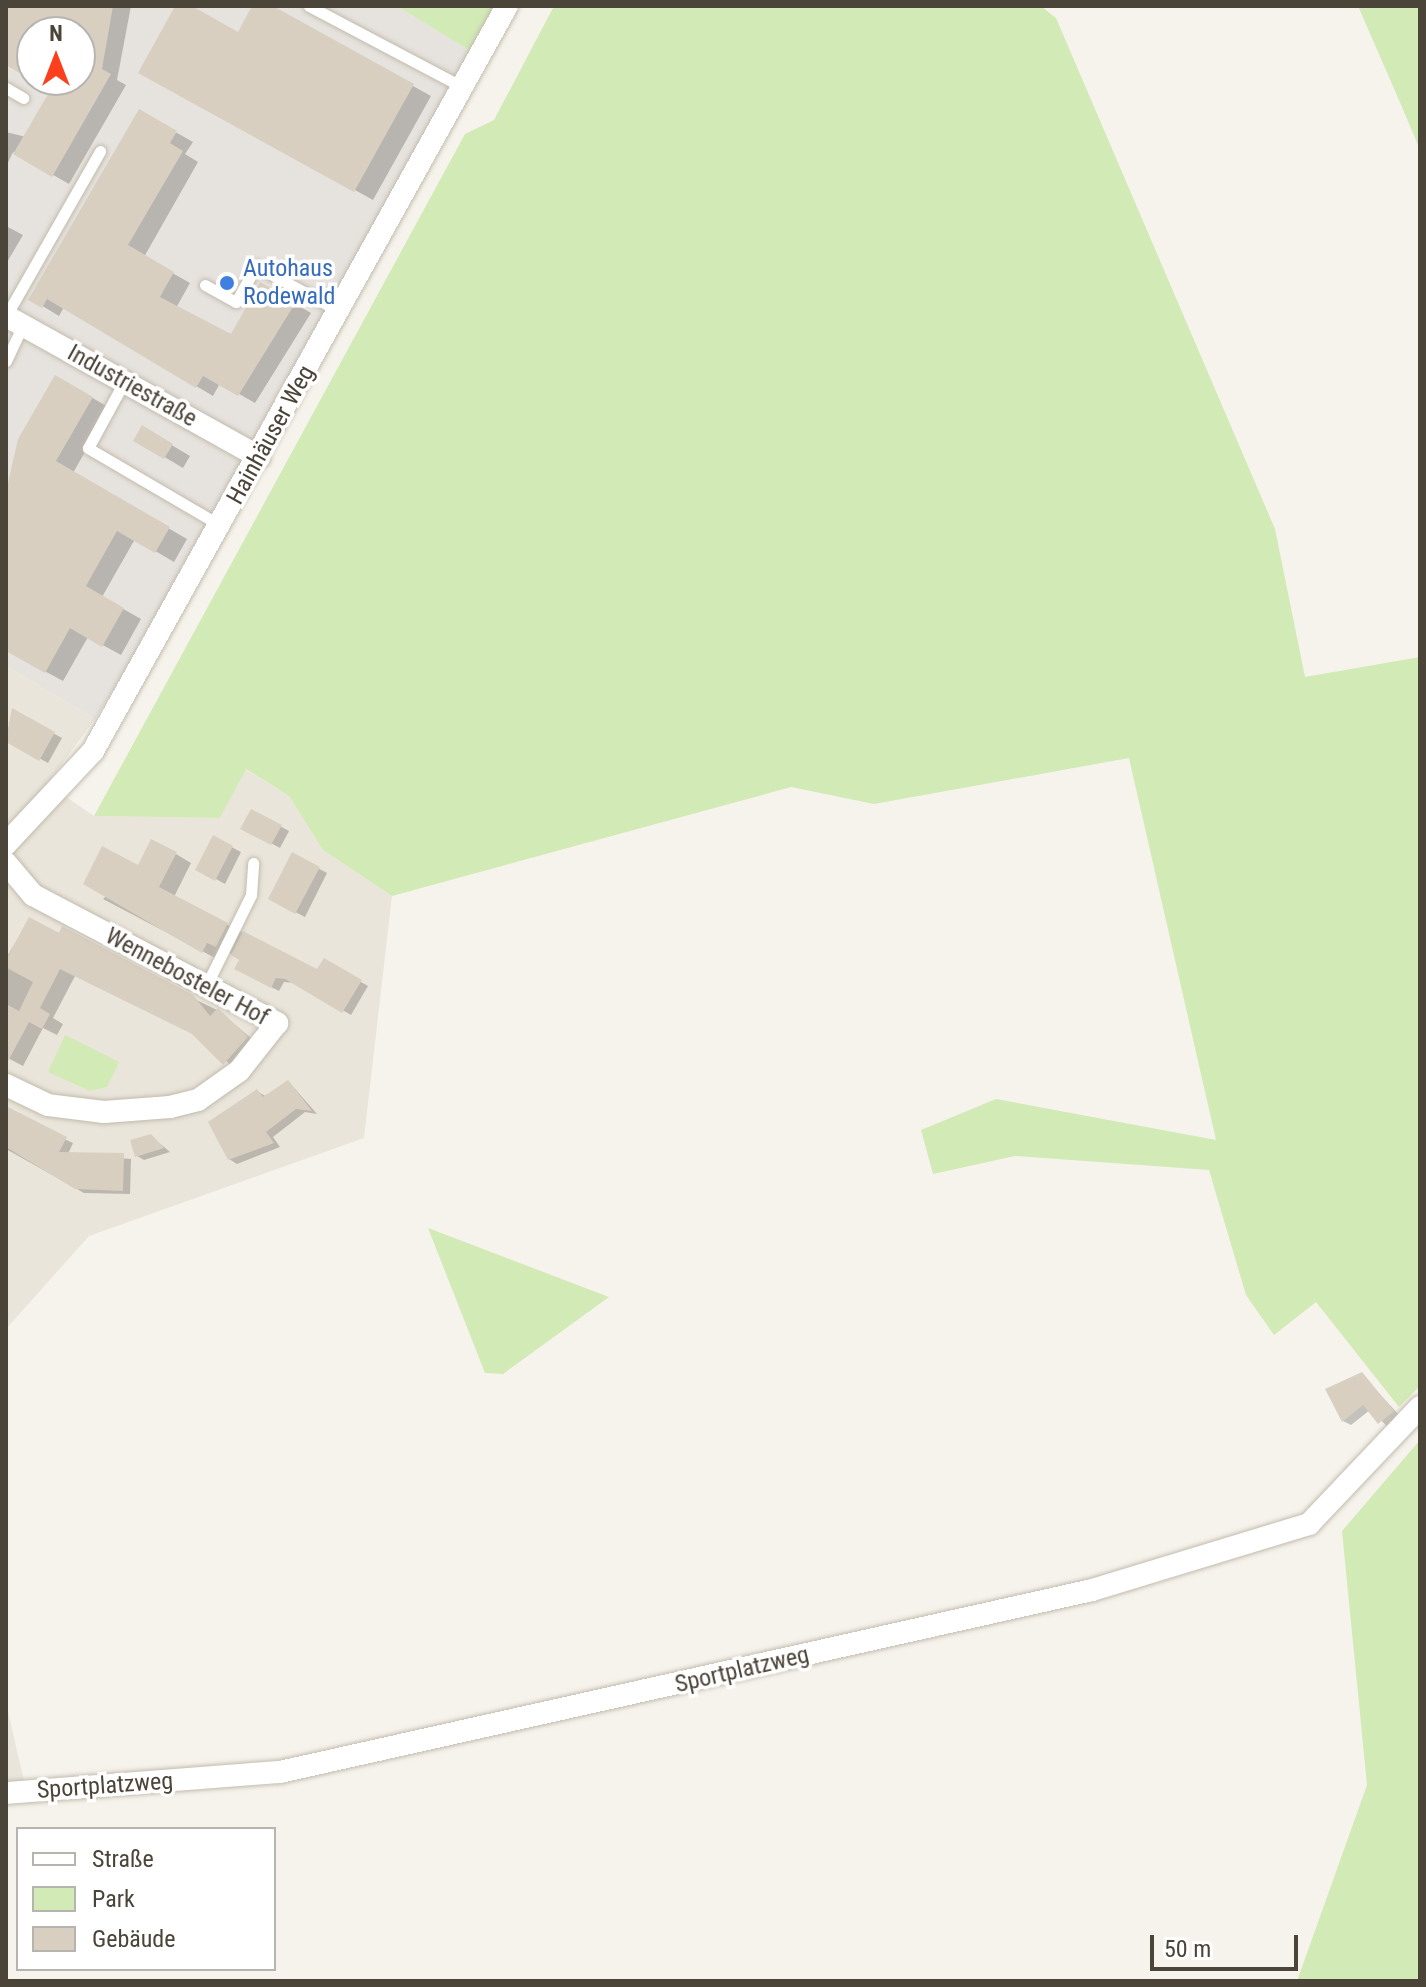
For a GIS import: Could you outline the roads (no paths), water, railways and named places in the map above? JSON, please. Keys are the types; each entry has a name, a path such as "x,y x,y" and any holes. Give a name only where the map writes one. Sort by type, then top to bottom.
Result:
{"street":[{"name":"Hainhäuser Weg","path":"11,830 82,770 259,457 507,6"},
{"name":"Industriestraße","path":"15,321 259,457"},
{"name":"Wennebosteler Hof","path":"6,863 33,895 277,1023 239,1071 198,1100 104,1112 48,1105 6,1085"},
{"name":"Sportplatzweg","path":"6,1793 280,1772 1092,1590 1309,1524 1420,1407"}],"lane":[{"path":"309,6 461,86"},
{"path":"6,88 23,98"},
{"path":"7,355 15,321 100,151"},
{"path":"205,285 236,302 256,266 339,312"},
{"path":"124,382 88,448 221,525"},
{"path":"206,986 251,895 253,863"}],"place":[{"name":"Autohaus Rodewald","path":"227,283"}]}
